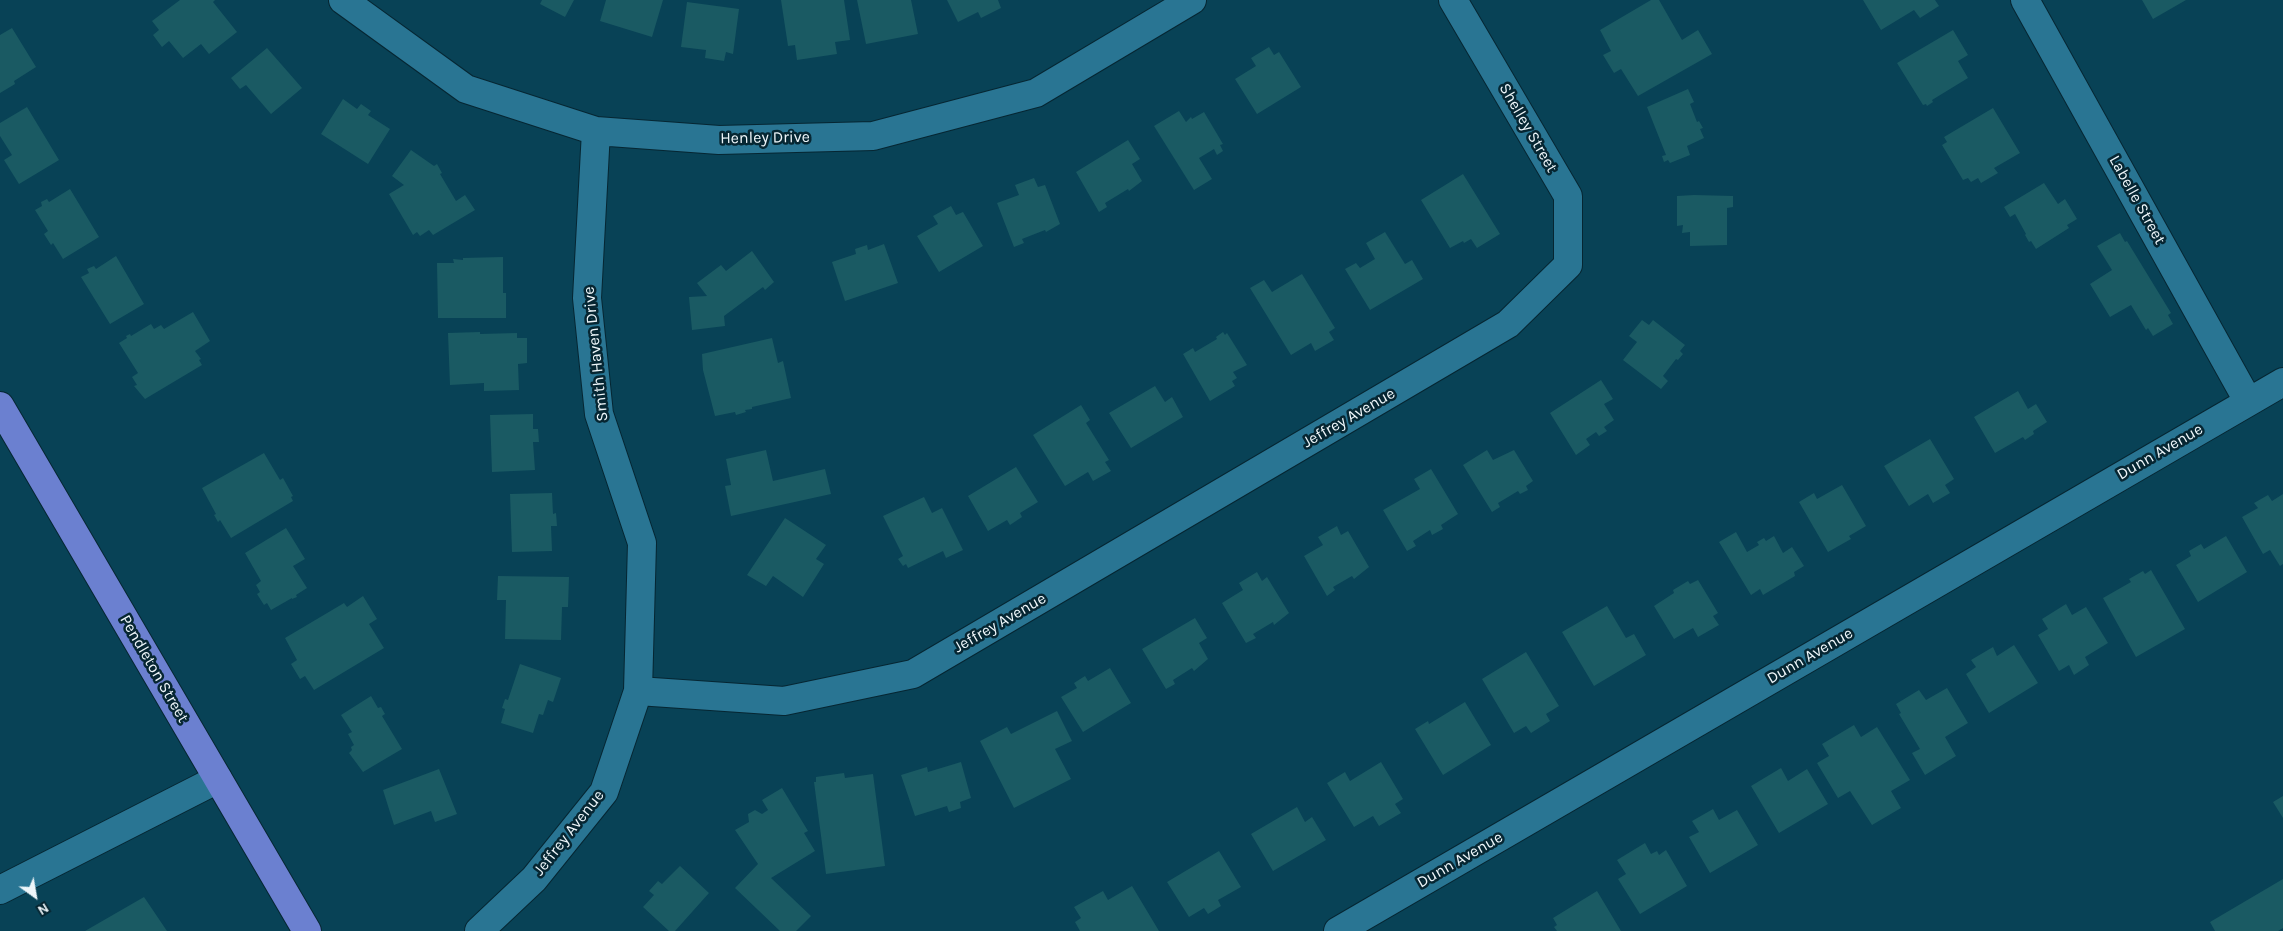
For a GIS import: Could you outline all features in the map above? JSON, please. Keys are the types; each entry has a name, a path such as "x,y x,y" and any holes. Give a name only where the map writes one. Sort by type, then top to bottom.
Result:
{"main road":[{"name":"Pendleton Street","path":"0,406 307,931"}],"street":[{"name":"Henley Drive","path":"343,0 466,89 596,131 719,140 873,136 1036,93 1192,0"},
{"name":"Shelley Street","path":"1453,0 1568,196 1568,265"},
{"name":"Labelle Street","path":"2026,0 2248,401"},
{"name":"Smith Haven Drive","path":"596,131 587,298 599,414 642,543 638,691"},
{"name":"Jeffrey Avenue","path":"479,931 534,879 604,792 638,691 784,701 913,674 1508,324 1568,265"},
{"name":"Dunn Avenue","path":"1338,931 2283,382"},
{"path":"0,890 218,779"}],"building":[{"path":"180,0 215,0 213,2 237,32 209,54 201,44 183,58 169,41 162,47 153,35 159,30 152,21"},
{"path":"542,0 574,0 565,17 540,4"},
{"path":"606,0 663,0 652,37 600,21"},
{"path":"781,0 844,0 850,40 835,42 837,54 797,60 795,45 788,46"},
{"path":"857,0 911,0 918,34 866,44"},
{"path":"947,0 998,0 1001,8 981,18 978,12 958,22"},
{"path":"1651,0 1659,0 1682,40 1698,30 1712,54 1638,96 1621,69 1614,73 1603,55 1611,51 1600,30"},
{"path":"1863,0 1935,0 1939,6 1920,18 1914,10 1881,30"},
{"path":"2142,0 2186,0 2153,19"},
{"path":"687,2 739,9 733,54 726,52 724,61 705,58 706,50 681,47"},
{"path":"12,28 36,67 14,81 15,84 0,93 0,35"},
{"path":"1953,30 1968,55 1958,61 1968,78 1932,100 1933,102 1927,106 1926,104 1923,105 1897,63"},
{"path":"1269,47 1274,55 1279,52 1301,87 1257,114 1235,79 1256,66 1251,58"},
{"path":"267,48 302,88 271,114 246,85 240,89 231,78"},
{"path":"1688,89 1694,102 1690,104 1697,122 1699,121 1703,128 1700,129 1704,138 1687,146 1690,155 1670,163 1668,160 1664,162 1662,156 1666,155 1647,107"},
{"path":"343,99 357,109 361,104 371,111 368,115 390,129 368,164 321,134"},
{"path":"27,107 59,160 19,184 4,160 12,155 0,136 0,123"},
{"path":"1993,108 2020,153 1994,168 1998,173 1981,183 1978,178 1971,182 1968,178 1963,180 1942,145 1947,142 1944,137"},
{"path":"1179,111 1186,122 1191,117 1192,119 1204,112 1223,144 1220,145 1223,151 1217,155 1214,149 1199,158 1212,179 1194,190 1154,126"},
{"path":"1128,140 1140,159 1132,164 1142,181 1129,191 1128,189 1105,203 1107,207 1099,212 1076,172"},
{"path":"411,150 434,166 437,164 442,173 440,174 456,201 465,195 475,210 433,235 429,230 420,236 417,232 413,235 389,194 404,185 392,176"},
{"path":"1463,174 1500,234 1477,248 1471,239 1450,248 1421,200"},
{"path":"1034,178 1038,187 1045,185 1060,224 1046,232 1045,230 1022,239 1024,243 1014,247 997,203 1019,195 1015,185"},
{"path":"2044,183 2058,204 2065,199 2077,219 2067,225 2069,228 2036,249 2031,241 2029,242 2015,214 2010,217 2004,207"},
{"path":"70,189 99,237 63,259 53,243 51,245 44,234 48,231 35,210 42,206 41,202 47,199 49,202"},
{"path":"1677,196 1733,196 1733,207 1727,208 1727,245 1690,246 1690,232 1682,233 1683,225 1677,226"},
{"path":"951,206 956,215 963,212 983,246 939,272 917,236 938,224 933,216"},
{"path":"1385,232 1405,264 1412,260 1423,279 1370,310 1345,269 1356,263 1360,268 1375,259 1366,243"},
{"path":"2120,233 2125,242 2127,241 2171,313 2168,315 2173,324 2153,336 2148,328 2146,330 2131,305 2110,317 2090,284 2112,270 2097,246"},
{"path":"884,244 898,283 845,301 832,262 856,254 855,249 867,245 868,250"},
{"path":"752,251 774,282 765,290 763,287 724,316 725,326 692,330 689,297 707,296 697,283 721,265 726,271"},
{"path":"116,256 144,304 110,324 81,277 89,273 87,269 94,266 96,269"},
{"path":"503,257 503,293 506,293 506,318 438,318 437,263 454,263 453,259 463,260 463,258"},
{"path":"1302,274 1335,328 1329,332 1334,340 1315,351 1311,343 1291,355 1250,288 1264,280 1272,292"},
{"path":"193,312 210,341 195,351 201,359 199,360 202,365 145,399 134,386 137,385 132,377 138,373 119,343 127,338 126,336 130,334 131,336 151,324 154,329 161,325 164,329"},
{"path":"1642,320 1649,325 1653,320 1685,345 1680,351 1683,354 1678,360 1676,359 1663,376 1668,381 1661,389 1623,360 1637,342 1629,336"},
{"path":"480,332 480,334 517,333 517,338 527,338 527,363 518,364 519,390 484,391 484,383 450,385 448,333"},
{"path":"1223,332 1225,335 1227,333 1247,365 1233,372 1237,378 1232,381 1235,386 1210,401 1183,354 1193,348 1195,352 1217,339 1216,337"},
{"path":"772,338 778,363 783,361 791,398 752,407 752,409 745,410 746,412 736,415 735,412 715,416 703,370 702,354"},
{"path":"1601,380 1613,399 1604,404 1614,420 1604,427 1607,431 1599,436 1596,432 1586,439 1590,445 1576,455 1550,413"},
{"path":"1155,386 1165,402 1172,397 1183,417 1131,448 1109,413"},
{"path":"2018,391 2028,409 2036,404 2047,422 2033,431 2034,434 2025,440 2023,437 1995,453 1974,417"},
{"path":"1081,405 1090,420 1086,423 1109,460 1105,462 1111,471 1093,481 1088,472 1065,486 1033,435"},
{"path":"533,414 533,429 538,429 539,442 533,442 535,470 492,472 490,415"},
{"path":"1930,439 1954,479 1945,485 1950,493 1933,503 1928,494 1909,506 1884,466"},
{"path":"766,450 773,481 825,469 831,494 731,516 725,486 731,485 726,459"},
{"path":"1487,450 1493,460 1514,450 1533,481 1526,486 1528,490 1520,494 1518,491 1498,503 1500,507 1492,512 1463,465"},
{"path":"264,453 280,480 283,478 293,496 291,497 293,501 231,538 220,520 218,522 214,515 216,514 202,488"},
{"path":"1016,467 1038,502 1020,513 1022,517 1010,525 1007,520 988,531 968,496"},
{"path":"1431,469 1458,514 1441,525 1443,529 1432,535 1430,530 1413,541 1416,546 1407,551 1383,510 1420,489 1414,479"},
{"path":"1842,485 1866,526 1849,536 1851,539 1828,552 1799,502 1814,493 1817,499"},
{"path":"552,493 553,514 556,513 557,526 551,526 552,551 512,552 510,494"},
{"path":"2283,494 2283,564 2280,566 2270,550 2263,554 2242,517 2258,508 2254,503 2268,495 2272,501"},
{"path":"924,497 932,513 942,508 963,550 946,558 943,551 908,568 906,564 903,566 898,559 903,556 883,516"},
{"path":"785,518 826,545 816,559 824,564 803,597 773,576 766,586 747,575"},
{"path":"1337,526 1341,535 1348,531 1369,567 1354,579 1352,576 1333,587 1335,590 1327,596 1304,556 1323,545 1318,537"},
{"path":"286,528 305,559 293,566 307,588 296,595 297,597 271,610 267,603 264,605 257,594 260,592 256,585 261,581 245,553"},
{"path":"1736,532 1747,552 1759,545 1757,542 1764,538 1766,541 1774,536 1783,553 1792,547 1804,566 1794,572 1795,576 1763,595 1760,589 1751,595 1719,542"},
{"path":"2226,536 2247,572 2198,602 2176,565 2191,556 2189,551 2201,544 2204,549"},
{"path":"2151,570 2185,629 2136,657 2103,598 2131,582 2129,579 2143,571 2145,574"},
{"path":"1257,572 1262,581 1267,577 1289,613 1274,625 1273,622 1253,634 1256,638 1246,643 1222,603 1243,590 1239,583"},
{"path":"498,576 569,577 568,607 562,607 561,640 505,639 506,600 497,600"},
{"path":"1698,580 1718,613 1713,616 1719,625 1698,637 1693,628 1674,639 1654,606 1674,593 1673,590 1688,581 1690,584"},
{"path":"363,596 377,619 369,624 384,648 314,690 305,676 300,679 291,664 297,660 285,638 344,603 347,607"},
{"path":"2066,604 2072,615 2086,607 2108,643 2085,657 2089,665 2074,675 2069,665 2059,671 2038,635 2048,629 2042,619"},
{"path":"1607,606 1626,638 1634,634 1646,655 1594,686 1562,632"},
{"path":"1195,618 1207,638 1199,643 1208,659 1194,671 1192,668 1173,680 1175,684 1166,689 1142,649"},
{"path":"2014,645 2038,683 1989,713 1966,674 1976,667 1971,660 1993,647 1997,656"},
{"path":"1526,652 1559,706 1546,714 1550,721 1531,733 1526,726 1514,733 1482,679"},
{"path":"520,664 561,678 553,702 548,700 543,715 539,714 533,733 501,723 505,709 502,708 505,699 508,700"},
{"path":"1110,668 1131,703 1083,732 1061,697 1077,688 1074,683 1085,676 1088,681"},
{"path":"1947,688 1968,723 1945,737 1956,756 1925,775 1912,753 1920,749 1899,714 1901,713 1896,704 1919,690 1926,700"},
{"path":"371,696 378,708 381,707 385,714 382,716 402,749 363,772 349,753 354,745 348,734 352,732 341,715"},
{"path":"1465,702 1491,745 1443,775 1415,729 1428,721 1429,724"},
{"path":"1057,711 1072,741 1055,749 1071,779 1014,808 980,741 1007,727 1011,734"},
{"path":"1854,725 1861,737 1877,727 1910,780 1891,791 1901,808 1872,825 1850,791 1838,798 1817,763 1829,756 1822,744"},
{"path":"961,762 971,798 960,802 961,808 949,812 947,806 915,816 901,775 927,767 928,772"},
{"path":"1381,762 1403,799 1395,804 1401,813 1379,826 1373,816 1354,827 1327,783 1345,772 1350,781"},
{"path":"1781,768 1788,781 1807,769 1828,804 1779,833 1751,786"},
{"path":"439,769 457,814 435,822 431,811 394,825 383,790"},
{"path":"844,773 845,778 873,774 885,866 826,874 814,782 816,782 816,777"},
{"path":"782,788 808,831 804,833 815,851 771,878 811,916 796,931 780,931 735,888 758,864 735,830 749,822 748,814 755,810 762,814 768,810 762,800"},
{"path":"2283,796 2283,818 2273,802"},
{"path":"1297,807 1305,822 1312,817 1326,840 1273,871 1251,834"},
{"path":"1713,809 1719,820 1737,810 1758,845 1710,873 1689,837 1699,832 1692,821"},
{"path":"1645,843 1651,854 1657,851 1659,855 1666,850 1687,886 1640,914 1618,879 1626,874 1617,860"},
{"path":"1219,851 1241,887 1218,900 1221,906 1208,914 1204,908 1189,917 1167,882"},
{"path":"680,866 709,893 675,931 669,931 643,907 654,895 649,891 658,881 662,884"},
{"path":"2283,879 2283,928 2278,931 2215,931 2210,922"},
{"path":"1132,886 1159,931 1080,931 1075,922 1081,918 1074,907 1103,891 1108,900"},
{"path":"1597,891 1621,931 1557,931 1554,927 1557,925 1553,918"},
{"path":"144,897 167,931 85,931"}]}
